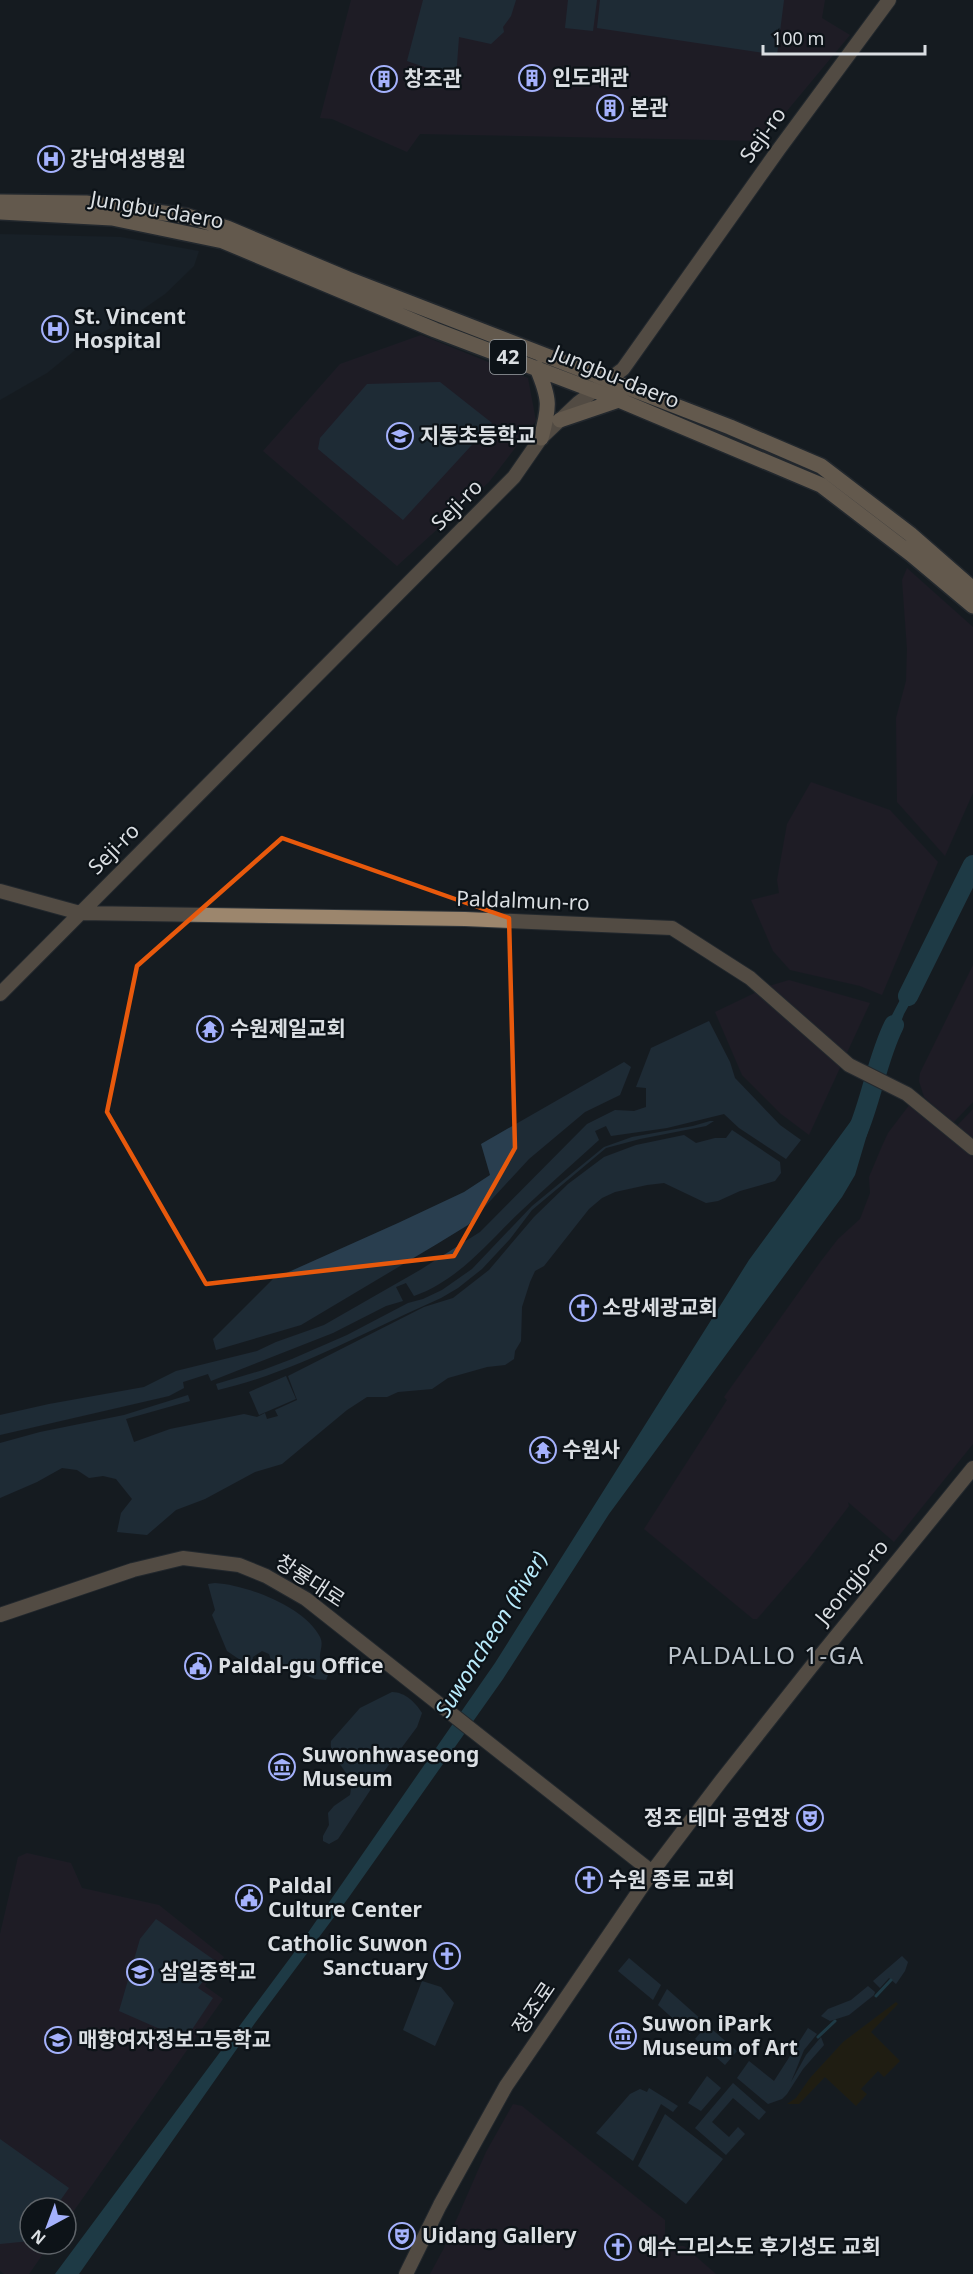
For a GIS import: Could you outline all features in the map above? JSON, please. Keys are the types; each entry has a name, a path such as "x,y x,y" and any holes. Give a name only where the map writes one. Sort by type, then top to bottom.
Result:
{"main road":[{"name":"Jungbu-daero","path":"0,202 86,203 187,216 227,228 348,279 729,427 822,466 910,534 973,589"},
{"name":"Jungbu-daero","path":"0,212 112,218 223,242 435,330 619,400 822,485 911,554 973,606"},
{"path":"537,368 547,392 548,412 541,438"},
{"path":"560,420 619,400"}],"street":[{"name":"Seji-ro","path":"0,994 514,477 541,438 606,380 623,369 779,149 889,0"},
{"name":"Paldalmun-ro","path":"0,891 80,913 465,919 672,928 750,978 854,1067 907,1094 973,1148"},
{"name":"정조로","path":"406,2274 440,2205 506,2086 652,1872 804,1676 973,1468"},
{"path":"0,1615 133,1570 183,1558 239,1565 266,1576 306,1599 652,1872"}],"highlighted area":[{"path":"282,838 509,918 515,1148 454,1256 206,1284 107,1112 137,966"}],"shaded area":[{"path":"351,0 825,0 822,18 850,35 762,141 420,134 407,152 332,119 320,118"},
{"path":"423,0 516,0 511,16 503,27 504,32 491,44 459,37 456,78 407,61"},
{"path":"568,0 597,0 593,31 565,28"},
{"path":"600,0 784,0 777,55 597,28"},
{"name":"St. Vincent Hospital","path":"0,234 121,237 199,251 194,266 165,294 133,316 85,342 47,373 0,400"},
{"name":"지동초등학교","path":"421,335 528,378 536,421 489,482 397,566 263,451 340,364"},
{"path":"440,382 492,423 403,520 318,449 320,438 367,384"},
{"path":"907,568 973,627 973,793 945,856 897,802 896,718 906,681 907,649 902,580"},
{"path":"811,782 890,810 938,862 882,995 860,986 790,970 773,951 751,900 779,893 777,880 787,824"},
{"path":"973,965 973,1102 953,1123 924,1097 919,1081 920,1073"},
{"path":"915,971 926,974 904,1014 890,1050 876,1046 880,1044"},
{"path":"789,980 870,1003 809,1135 781,1114 742,1075 715,1012 769,986"},
{"path":"709,1021 730,1062 735,1078 780,1125 801,1140 786,1159 739,1128 724,1114 667,1128 611,1136 606,1126 595,1131 599,1140 530,1202 472,1260 430,1289 414,1296 406,1283 396,1287 403,1301 386,1306 333,1333 211,1381 208,1374 183,1382 184,1388 169,1396 0,1435 0,1415 144,1387 176,1371 257,1351 324,1325 420,1270 480,1232 587,1124 615,1110 634,1111 646,1107 646,1088 636,1087 651,1048"},
{"path":"624,1062 631,1067 620,1095 585,1112 529,1159 468,1225 301,1325 216,1350 213,1339 273,1279 464,1192 490,1175 481,1144"},
{"path":"910,1104 950,1133 973,1109 973,1444 894,1542 848,1502 849,1506 808,1560 757,1619 753,1619 644,1529 727,1400 724,1397 821,1261 838,1239 860,1219 870,1193 869,1177 882,1146 888,1133"},
{"path":"862,1106 874,1111 855,1175 842,1197 609,1514 503,1679 349,1897 255,2023 79,2274 55,2274 68,2256 78,2256 78,2243 296,1950 495,1663 749,1260"},
{"path":"714,1121 706,1126 606,1148 532,1210 510,1239 482,1269 441,1298 275,1373 218,1390 216,1384 292,1359 347,1335 408,1303 442,1290 472,1269 532,1206 604,1147 632,1137"},
{"path":"732,1130 780,1162 781,1173 775,1181 706,1203 664,1183 615,1192 602,1198 589,1209 544,1266 535,1271 522,1307 521,1341 515,1351 514,1359 505,1365 487,1367 448,1378 432,1389 398,1392 387,1397 367,1397 347,1410 282,1464 255,1472 205,1499 176,1510 147,1535 117,1532 121,1513 132,1499 116,1479 103,1476 89,1478 77,1470 62,1468 0,1498 0,1443 40,1432 124,1415 188,1395 190,1401 126,1419 134,1442 170,1429 244,1414 257,1417 265,1413 267,1419 278,1416 275,1410 297,1400 288,1376 424,1307 453,1298 489,1270 534,1217 568,1184 604,1157 636,1145 684,1135 696,1143 715,1138 726,1138"},
{"path":"286,1376 296,1399 259,1415 249,1392"},
{"path":"215,1583 258,1593 289,1607 302,1616 320,1637 320,1661 328,1675 326,1680 315,1679 271,1660 269,1654 262,1651 253,1657 252,1665 249,1666 227,1651 212,1615 215,1610 208,1584"},
{"path":"392,1692 406,1696 420,1709 422,1713 417,1727 371,1789 338,1839 329,1844 323,1841 329,1825 328,1813 350,1795 351,1787 346,1773 331,1748 331,1741 360,1708"},
{"path":"27,1853 71,1863 82,1888 159,1905 224,1957 205,1986 223,1999 78,2205 78,2196 18,2196 18,2256 42,2256 29,2274 4,2274 0,2271 0,1934 18,1857"},
{"path":"156,1919 217,1962 198,1988 213,1998 185,2040 119,2011 140,1939"},
{"path":"902,1956 908,1962 905,1971 896,1984 889,1978 880,1988 873,1981"},
{"path":"629,1958 661,1985 653,2000 618,1971"},
{"path":"422,1981 441,1987 454,2003 435,2046 403,2030"},
{"path":"868,1986 875,1992 874,1995 849,2015 830,2021 821,2016 828,2009 851,2000"},
{"path":"667,1989 703,2021 690,2034 658,2005"},
{"path":"707,2025 737,2051 725,2065 695,2039"},
{"path":"808,2028 817,2034 804,2050 791,2082 806,2055 821,2037 824,2045 803,2069 782,2099 768,2104 737,2078 749,2061 774,2081"},
{"path":"707,2076 721,2088 701,2111 688,2103"},
{"path":"733,2083 766,2112 759,2120 733,2098 712,2122 729,2137 738,2127 745,2134 726,2155 695,2128"},
{"path":"649,2088 678,2106 673,2112 661,2104 633,2161 596,2133 630,2094 640,2089 647,2092"},
{"path":"513,2104 522,2106 665,2220 665,2234 669,2242 677,2246 684,2246 716,2274 430,2274 444,2248 486,2152"},
{"path":"665,2114 723,2159 686,2204 638,2166"},
{"path":"0,2139 69,2188 63,2196 18,2196 18,2242 0,2244"}],"sand":[{"path":"896,2002 898,2004 871,2032 900,2061 884,2077 878,2071 861,2089 867,2094 856,2106 825,2077 799,2104 787,2104 796,2098 810,2078 843,2042"}],"waterway":[{"name":"Suwoncheon (River)","path":"908,996 973,865"},
{"name":"Suwoncheon (River)","path":"857,1133 883,1051 894,1025"},
{"path":"876,1996 891,1980"},
{"path":"818,2037 835,2021"}],"place":[{"name":"인도래관","path":"532,78"},
{"name":"창조관","path":"384,79"},
{"name":"본관","path":"610,108"},
{"name":"강남여성병원","path":"51,159"},
{"name":"St. Vincent Hospital","path":"55,329"},
{"name":"지동초등학교","path":"400,436"},
{"name":"수원제일교회","path":"210,1029"},
{"name":"소망세광교회","path":"583,1308"},
{"name":"수원사","path":"543,1450"},
{"name":"Paldal-gu Office","path":"198,1666"},
{"name":"Suwonhwaseong Museum","path":"282,1767"},
{"name":"정조 테마 공연장","path":"810,1818"},
{"name":"수원 종로 교회","path":"589,1880"},
{"name":"Paldal Culture Center","path":"249,1898"},
{"name":"Catholic Suwon Sanctuary","path":"447,1956"},
{"name":"삼일중학교","path":"140,1972"},
{"name":"Suwon iPark Museum of Art","path":"623,2036"},
{"name":"매향여자정보고등학교","path":"58,2040"},
{"name":"Uidang Gallery","path":"402,2236"},
{"name":"예수그리스도 후기성도 교회","path":"618,2247"}],"district":[{"name":"PALDALLO 1-GA","path":"766,1656"}]}
